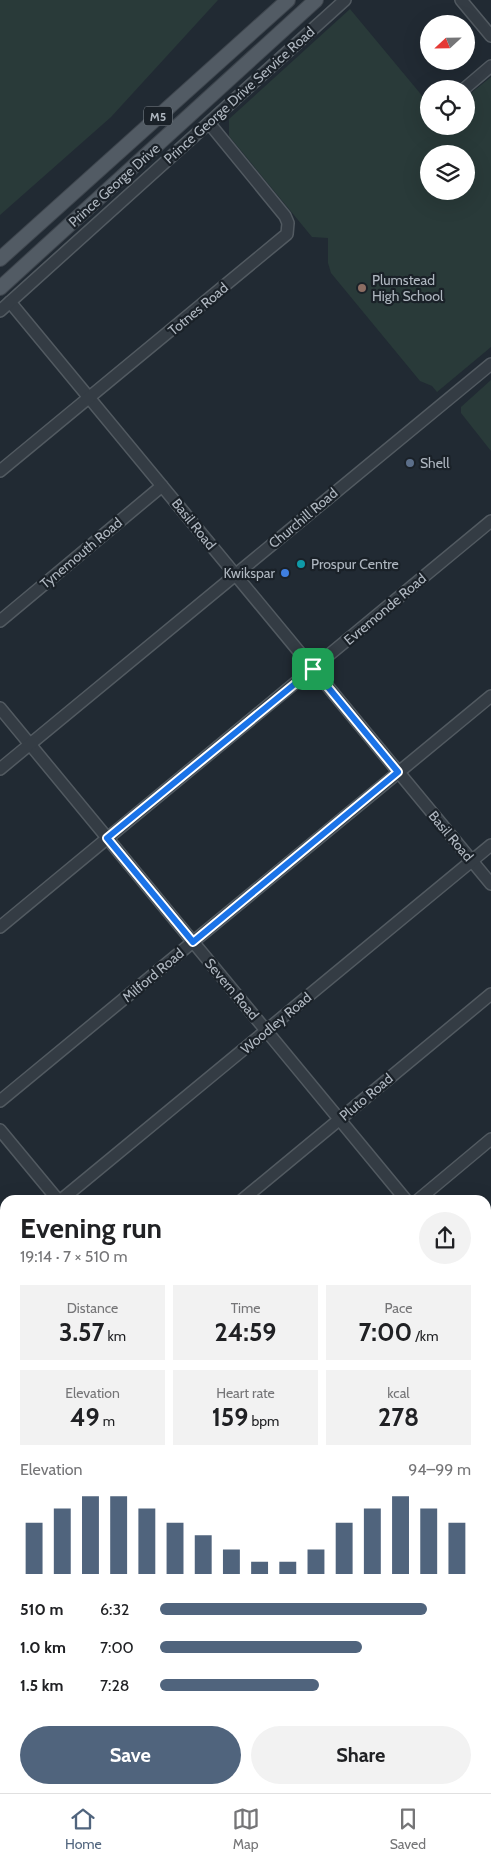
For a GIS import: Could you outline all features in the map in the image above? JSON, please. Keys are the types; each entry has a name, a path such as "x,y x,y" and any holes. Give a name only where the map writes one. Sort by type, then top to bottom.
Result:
{"main road":[{"name":"Prince George Drive","path":"0,259 288,0"},
{"name":"Prince George Drive","path":"0,288 314,3"}],"street":[{"name":"Prince George Drive Service Road","path":"0,311 345,0"},
{"path":"461,0 491,36"},
{"path":"475,80 491,66"},
{"name":"Totnes Road","path":"0,471 287,234 288,223 285,216 209,123"},
{"name":"Basil Road","path":"10,302 491,884"},
{"name":"Churchill Road","path":"0,769 236,575 368,463 491,364"},
{"name":"Tynemouth Road","path":"0,621 162,486"},
{"name":"Evremonde Road","path":"0,927 491,521"},
{"name":"Milford Road","path":"0,1101 491,696"},
{"name":"Severn Road","path":"0,708 402,1195"},
{"name":"Woodley Road","path":"65,1195 491,845"},
{"name":"Pluto Road","path":"248,1195 491,994"},
{"path":"0,1130 55,1195"},
{"path":"424,1195 491,1139"}],"shaded area":[{"path":"0,0 218,0 111,117 0,215"},
{"path":"350,9 420,93 420,135 475,135 475,90 491,77 491,347 437,392 432,386 420,381 331,273 328,263 328,238 312,237 229,136 229,119"},
{"path":"491,380 491,451 461,413 461,407"}],"place":[{"name":"Plumstead High School","path":"362,288"},
{"name":"Shell","path":"410,463"},
{"name":"Prospur Centre","path":"301,564"},
{"name":"Kwikspar","path":"285,573"}],"route":[{"path":"313,669 398,772 193,942 107,838 313,669"}]}
